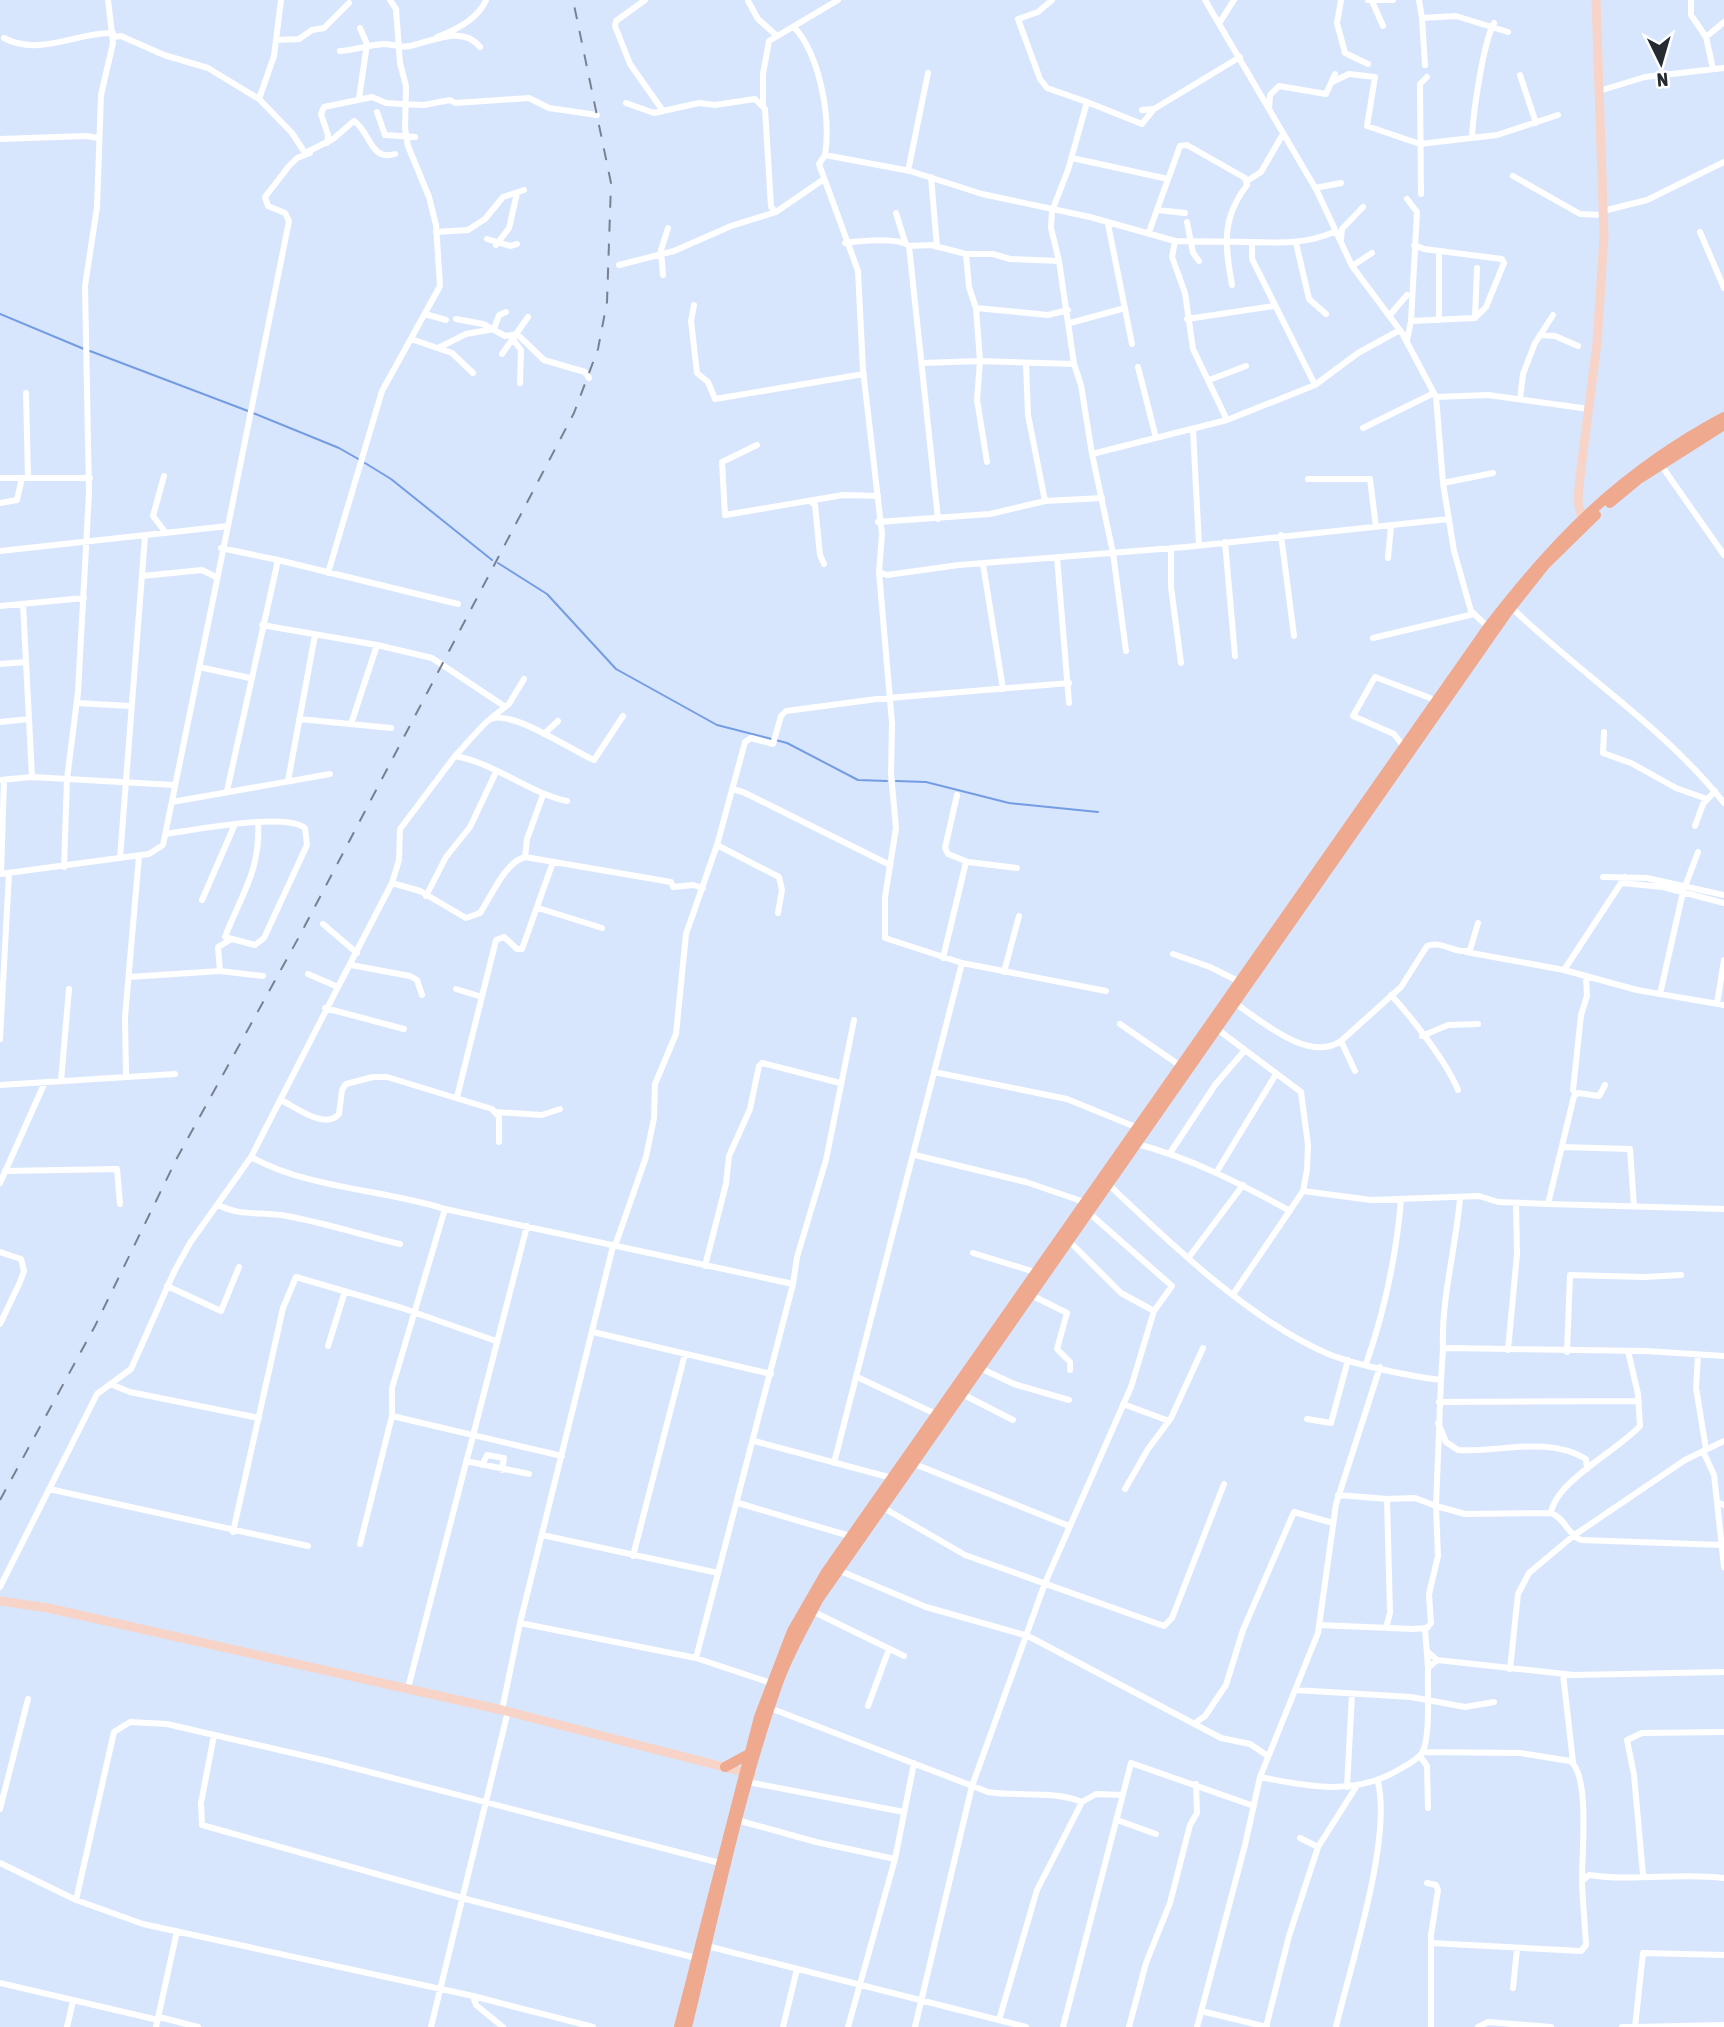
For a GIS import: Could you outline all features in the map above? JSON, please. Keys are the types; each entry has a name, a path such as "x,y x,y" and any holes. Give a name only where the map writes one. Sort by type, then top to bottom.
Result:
{"main road":[{"path":"679,2027 720,1864 770,1707 793,1648 838,1570 1069,1241 1138,1128 1488,627 1539,561 1634,474 1724,418"},
{"path":"1105,1182 1137,1144 1512,608 1545,565 1582,524 1661,465 1724,425"},
{"path":"687,2027 747,1776 749,1752 771,1683 792,1631 850,1536 1038,1273 1088,1208"},
{"path":"725,1767 739,1762 749,1752"}],"street":[{"path":"64,867 67,779 76,703 90,478 85,286 97,207 101,89 113,35 108,0"},
{"path":"259,99 274,56 281,0"},
{"path":"328,573 382,391 440,286 436,232 429,197 415,168 406,135 406,104 396,9 390,0"},
{"path":"340,51 392,44 400,47 457,30 480,10 486,0"},
{"path":"645,0 616,21 615,26 630,64 663,111"},
{"path":"776,212 771,207 765,109 761,99 766,51 769,41 838,0"},
{"path":"1052,0 1038,12 1018,19 1040,79 1047,88 1142,124 1154,109 1240,57"},
{"path":"1205,0 1315,188 1352,266 1400,330 1435,395 1443,483 1454,551 1474,614 1488,627"},
{"path":"1220,22 1234,0"},
{"path":"1341,0 1337,23 1345,53 1368,64"},
{"path":"1383,26 1370,0 1393,0"},
{"path":"1419,0 1425,65"},
{"path":"1582,524 1580,477 1601,303 1603,213 1596,0"},
{"path":"1691,0 1691,15 1706,37 1713,69"},
{"path":"748,1 758,19 777,36"},
{"path":"276,40 299,39 312,30 324,28 349,3"},
{"path":"1422,18 1456,16 1493,25 1508,32"},
{"path":"1706,37 1724,22"},
{"path":"1472,138 1473,119 1493,25"},
{"path":"794,27 814,57 826,108 825,155 819,164 845,243 852,252 858,271 864,374 881,534 879,572 896,828 884,901 885,938 962,963 1106,991"},
{"path":"359,98 366,47 360,28"},
{"path":"4,38 17,44 35,46 121,36 164,55 208,68 259,99 292,133 305,153 310,153"},
{"path":"432,38 466,36 480,47"},
{"path":"1599,91 1645,78 1724,68"},
{"path":"908,171 929,73"},
{"path":"1268,111 1270,95 1279,86 1326,94 1335,74"},
{"path":"1332,82 1349,74 1375,77 1367,126 1420,144 1472,138 1536,123 1558,114"},
{"path":"1520,75 1536,123"},
{"path":"1421,194 1420,85 1427,77"},
{"path":"327,143 328,135 321,114 324,107 359,98 372,97 386,103 406,104 450,100 455,103 495,102 529,98 550,108 597,115"},
{"path":"626,103 654,113 699,103 715,105 755,99 765,109"},
{"path":"1087,102 1072,158 1052,211 1051,228 1068,310 1074,364 1081,385 1092,454 1113,553 1126,651"},
{"path":"1142,110 1154,109"},
{"path":"377,113 385,135 415,137"},
{"path":"4,873 139,856 159,849 166,834 221,548 228,526 289,221 285,213 268,206 265,197 297,158 327,143 354,121 374,150 385,155 396,153"},
{"path":"1232,285 1225,243 1236,201 1247,181 1261,172 1283,134"},
{"path":"0,139 86,135 98,138"},
{"path":"1149,232 1180,146 1185,145 1247,181"},
{"path":"825,155 908,171 982,194 1149,232 1175,241 1296,243 1313,241 1335,232"},
{"path":"1072,158 1168,179"},
{"path":"1513,176 1580,214 1603,213 1647,200 1724,162"},
{"path":"931,177 937,247"},
{"path":"619,265 674,251 731,226 776,212 824,179"},
{"path":"1315,188 1341,183"},
{"path":"436,232 468,230 491,214 503,197 521,191 509,228 497,244"},
{"path":"1407,198 1417,212 1411,321 1407,342"},
{"path":"1340,242 1342,229 1363,207"},
{"path":"1157,210 1185,213"},
{"path":"896,213 907,244 924,363 938,519"},
{"path":"1187,222 1193,253 1199,261"},
{"path":"1108,224 1132,344"},
{"path":"663,275 662,253 668,228"},
{"path":"1699,232 1724,288"},
{"path":"487,239 497,244 517,244"},
{"path":"845,243 869,240 937,247 966,254 974,252 1010,259 1059,261"},
{"path":"1175,241 1172,257 1185,292 1192,349 1227,420"},
{"path":"1252,242 1252,258 1273,306 1315,385"},
{"path":"1296,243 1309,299 1326,314"},
{"path":"1411,321 1475,318 1486,307 1504,260 1414,245"},
{"path":"1439,251 1439,320"},
{"path":"1352,266 1372,253"},
{"path":"966,254 976,308 980,361 977,400 988,462"},
{"path":"1475,318 1477,268"},
{"path":"1389,316 1407,295"},
{"path":"694,305 691,321 697,373 708,382 715,399 864,374"},
{"path":"1187,319 1273,306"},
{"path":"976,308 1048,314 1068,310"},
{"path":"1070,323 1125,308"},
{"path":"494,329 499,315 506,312"},
{"path":"425,314 446,320"},
{"path":"1520,398 1523,374 1540,335 1553,315"},
{"path":"502,354 514,341 528,317"},
{"path":"456,319 476,322 505,336 517,334"},
{"path":"438,348 466,334 494,329"},
{"path":"1092,454 1227,420 1315,385 1358,353 1400,330"},
{"path":"517,334 544,360 585,372 589,378"},
{"path":"1540,335 1555,336 1578,346"},
{"path":"411,340 438,348 460,359 473,373"},
{"path":"514,341 521,350 520,383"},
{"path":"924,363 980,361 1074,364"},
{"path":"1026,364 1028,415 1045,501"},
{"path":"1209,380 1247,366"},
{"path":"1138,367 1156,438"},
{"path":"0,503 17,500 25,478 26,393"},
{"path":"1363,428 1435,395 1520,398 1589,410"},
{"path":"1193,430 1199,545"},
{"path":"757,445 722,462 725,515 856,494 878,496"},
{"path":"1661,465 1724,555"},
{"path":"1443,483 1493,473"},
{"path":"164,476 153,516 166,533"},
{"path":"0,478 90,478"},
{"path":"1308,479 1370,479 1376,527"},
{"path":"878,522 938,519 1011,511 1045,501 1102,498"},
{"path":"810,501 815,505 820,555 824,564"},
{"path":"879,572 887,575 1449,519"},
{"path":"0,551 228,526"},
{"path":"1388,558 1391,526"},
{"path":"1281,535 1294,636"},
{"path":"120,858 145,536"},
{"path":"1225,542 1231,580 1230,614 1235,656"},
{"path":"221,548 458,604"},
{"path":"1171,548 1171,587 1181,663"},
{"path":"1057,557 1069,703"},
{"path":"227,791 278,560"},
{"path":"983,564 1003,689"},
{"path":"142,576 202,570 216,577"},
{"path":"0,606 84,598"},
{"path":"23,604 32,777"},
{"path":"1512,608 1570,662 1656,730 1724,803"},
{"path":"1373,638 1474,614"},
{"path":"262,625 377,645 432,658 504,706"},
{"path":"288,781 315,635"},
{"path":"351,724 377,645"},
{"path":"0,664 26,662"},
{"path":"199,667 250,678"},
{"path":"1404,748 1394,734 1353,716 1375,677 1430,698"},
{"path":"0,1587 97,1394 131,1369 167,1286 190,1243 251,1157 325,1008 351,965 392,883 399,860 400,829 455,756 504,706 524,679"},
{"path":"431,2027 485,1804 520,1623 614,1246 646,1157 654,1118 655,1084 676,1034 686,934 697,896 703,888 717,845 748,738 773,744 781,716 786,712 1069,682"},
{"path":"76,703 130,706"},
{"path":"489,720 509,718 594,760 623,716"},
{"path":"0,723 29,719"},
{"path":"299,719 391,728"},
{"path":"544,734 558,721"},
{"path":"1604,732 1603,753 1631,763 1676,788 1707,799"},
{"path":"455,756 471,760 543,795 567,801"},
{"path":"426,896 446,857 470,827 496,772"},
{"path":"172,802 330,774"},
{"path":"0,1039 4,873 2,780 32,777 174,785"},
{"path":"732,789 890,865"},
{"path":"1695,827 1707,799 1715,791"},
{"path":"525,857 527,839 543,795"},
{"path":"957,795 945,848 948,854 968,862 1017,868"},
{"path":"166,834 258,822 300,824 306,830 307,845 261,942 255,945 230,940 225,935 254,872 258,822"},
{"path":"202,900 235,824"},
{"path":"717,845 779,877 782,890 778,913"},
{"path":"1660,994 1684,889 1698,852"},
{"path":"126,1076 129,977 139,856"},
{"path":"392,883 426,896 466,918 477,916 499,882 519,859 525,857 607,873 630,873 648,880 671,882 673,887 703,888"},
{"path":"457,1097 496,940 504,937 517,949 522,948 553,862"},
{"path":"943,958 968,862"},
{"path":"1603,877 1724,895"},
{"path":"1564,970 1623,880"},
{"path":"1684,889 1724,903"},
{"path":"538,908 602,928"},
{"path":"1004,972 1018,916"},
{"path":"1465,952 1471,948 1478,923"},
{"path":"323,924 357,953"},
{"path":"220,971 218,947 230,940"},
{"path":"1235,1003 1281,1033 1311,1046 1330,1047 1341,1041 1391,995 1408,977 1427,946 1441,944 1465,952 1564,970 1660,994 1720,1004 1724,960"},
{"path":"1173,954 1210,967 1240,982"},
{"path":"835,1464 962,963"},
{"path":"351,965 410,976 417,980 422,995"},
{"path":"129,977 220,971 263,976"},
{"path":"308,974 338,987"},
{"path":"1573,1090 1581,1014 1587,996 1587,976"},
{"path":"61,1081 69,989"},
{"path":"456,989 482,998"},
{"path":"1391,995 1447,1068 1458,1090"},
{"path":"325,1008 404,1029"},
{"path":"696,1658 771,1374 797,1257 826,1160 854,1020"},
{"path":"1120,1024 1182,1067"},
{"path":"1422,1036 1448,1025 1478,1024"},
{"path":"1217,1029 1304,1097 1307,1170 1303,1191 1234,1293"},
{"path":"1341,1041 1355,1071"},
{"path":"1170,1153 1216,1085 1245,1050"},
{"path":"705,1266 726,1184 729,1156 750,1109 759,1066 762,1063 840,1083"},
{"path":"934,1072 1067,1099 1138,1128"},
{"path":"0,1085 176,1074"},
{"path":"1216,1173 1276,1074"},
{"path":"281,1100 322,1120 331,1120 339,1114 342,1090 346,1084 381,1076 457,1097 496,1112 542,1115 560,1109"},
{"path":"0,1183 45,1082"},
{"path":"1548,1205 1574,1096 1578,1093 1599,1096 1605,1085"},
{"path":"496,1112 499,1142"},
{"path":"1137,1144 1170,1153 1216,1173 1290,1211"},
{"path":"1562,1147 1630,1149 1634,1207"},
{"path":"915,1155 1026,1182 1088,1208 1171,1283 1154,1311 1123,1404 1045,1583 972,1786 915,2027"},
{"path":"251,1157 279,1171 395,1194 445,1209 793,1284"},
{"path":"5,1171 117,1169 120,1204"},
{"path":"1105,1182 1189,1257 1275,1325 1326,1354 1441,1380"},
{"path":"1189,1257 1243,1185"},
{"path":"1303,1191 1343,1198 1401,1200 1479,1196 1516,1203 1548,1205 1724,1209"},
{"path":"1319,1625 1425,1628 1432,1621 1429,1594 1438,1556 1437,1422 1443,1320 1457,1245 1460,1198"},
{"path":"1366,1364 1383,1315 1394,1269 1401,1200"},
{"path":"1508,1350 1517,1254 1516,1203"},
{"path":"218,1205 251,1215 271,1213 295,1217 400,1244"},
{"path":"360,1544 392,1416 392,1388 445,1209"},
{"path":"408,1688 527,1226"},
{"path":"1069,1241 1121,1293 1154,1311"},
{"path":"0,1252 18,1257 24,1267 20,1282 0,1324"},
{"path":"973,1253 1038,1273"},
{"path":"167,1286 221,1311 239,1267"},
{"path":"1567,1352 1570,1275 1644,1278 1681,1275"},
{"path":"233,1532 283,1308 295,1278 302,1276 496,1341"},
{"path":"328,1346 345,1291"},
{"path":"1031,1295 1067,1313 1057,1349 1070,1362 1070,1370"},
{"path":"593,1332 771,1374"},
{"path":"1125,1489 1148,1449 1169,1421 1203,1348"},
{"path":"1443,1349 1628,1351 1724,1356"},
{"path":"1551,1513 1554,1499 1640,1426 1639,1401 1628,1351"},
{"path":"633,1556 685,1354"},
{"path":"1698,1355 1696,1388 1704,1450 1721,1503 1724,1567"},
{"path":"1307,1419 1331,1423 1348,1360"},
{"path":"1197,2027 1260,1777 1319,1625 1338,1495 1380,1367"},
{"path":"981,1368 1014,1384 1069,1400"},
{"path":"858,1377 937,1415"},
{"path":"110,1384 130,1391 259,1418"},
{"path":"962,1394 1013,1420"},
{"path":"1439,1402 1639,1401"},
{"path":"1123,1404 1169,1421"},
{"path":"392,1416 562,1455"},
{"path":"1437,1422 1446,1442 1458,1450 1544,1447 1576,1453 1588,1461 1587,1469"},
{"path":"754,1441 892,1478"},
{"path":"1510,1669 1518,1594 1525,1578 1573,1536 1704,1450 1724,1441"},
{"path":"482,1465 487,1455 493,1454 504,1458 502,1469"},
{"path":"466,1461 529,1474"},
{"path":"912,1462 1069,1526"},
{"path":"882,1507 965,1555 1152,1623 1169,1624 1224,1484"},
{"path":"50,1489 233,1532 308,1546"},
{"path":"1338,1495 1415,1498 1465,1514 1551,1513 1561,1519 1573,1536 1581,1540 1722,1545"},
{"path":"1386,1628 1390,1613 1387,1499"},
{"path":"738,1503 850,1536"},
{"path":"1195,1723 1205,1716 1226,1685 1243,1630 1294,1512 1300,1511 1334,1523"},
{"path":"1568,1529 1581,1531"},
{"path":"542,1535 718,1573"},
{"path":"838,1570 926,1607 1028,1636 1221,1738 1250,1744 1268,1756"},
{"path":"0,1601 48,1608 408,1688 725,1767 747,1776 904,1812"},
{"path":"812,1611 904,1656"},
{"path":"520,1623 696,1658 771,1683"},
{"path":"1425,1628 1429,1653 1421,1754 1427,1766 1428,1808"},
{"path":"868,1706 889,1649"},
{"path":"1429,1653 1437,1660 1563,1674 1724,1672"},
{"path":"1428,1668 1437,1660"},
{"path":"1431,1943 1469,1943 1575,1953 1583,1950 1586,1945 1580,1785 1573,1762 1563,1674"},
{"path":"1295,1690 1426,1698 1465,1707 1494,1702"},
{"path":"1347,1787 1352,1693"},
{"path":"0,1809 28,1699"},
{"path":"770,1707 972,1786 1011,1796 1067,1796 1083,1802"},
{"path":"1205,1716 1206,1729"},
{"path":"76,1900 114,1732 126,1722 149,1721 327,1761 720,1864"},
{"path":"1643,1875 1634,1776 1627,1740 1642,1733 1724,1732"},
{"path":"214,1735 201,1803 202,1825 462,1898 696,1958"},
{"path":"1260,1777 1312,1787 1356,1787 1378,1782 1421,1754 1543,1755 1573,1762"},
{"path":"1063,2027 1122,1795 1134,1762 1254,1806"},
{"path":"848,2027 895,1858 914,1763"},
{"path":"1336,2027 1348,1987 1376,1849 1381,1814 1378,1782"},
{"path":"1129,2027 1146,1963 1170,1903 1186,1837 1197,1813 1196,1784"},
{"path":"1198,1793 1205,1787"},
{"path":"1201,2011 1267,2027 1301,1896 1318,1847 1356,1787"},
{"path":"1000,2022 1037,1890 1083,1802 1096,1794 1122,1795"},
{"path":"737,1820 816,1842 895,1858"},
{"path":"1117,1820 1156,1834"},
{"path":"1300,1838 1318,1847"},
{"path":"1583,1862 1589,1875"},
{"path":"0,1863 114,1916 473,1996 593,2027"},
{"path":"1582,1881 1589,1875 1619,1878 1643,1875 1724,1878"},
{"path":"1427,1883 1436,1885 1438,1890 1432,1912 1431,2027"},
{"path":"158,2021 177,1931"},
{"path":"707,1946 1026,2027"},
{"path":"1513,1988 1517,1949"},
{"path":"1633,2027 1643,1953 1724,1955"},
{"path":"783,2027 797,1969"},
{"path":"0,1983 158,2021 198,2027"},
{"path":"473,1996 476,2005 503,2027"},
{"path":"67,2027 73,2001"},
{"path":"1478,2027 1488,2022 1551,2027"},
{"path":"1622,2027 1724,2025"}],"waterway":[{"path":"0,314 84,349"},
{"path":"90,351 248,411"},
{"path":"253,413 339,448 360,460"},
{"path":"365,463 391,479 492,560"},
{"path":"498,563 547,594 616,669 717,725 787,743 858,780 887,781"},
{"path":"896,781 926,782 1009,803 1098,812"}],"railway":[{"path":"0,1500 95,1326 177,1158 300,935 574,413 598,349 607,302 611,183 573,0"}]}
